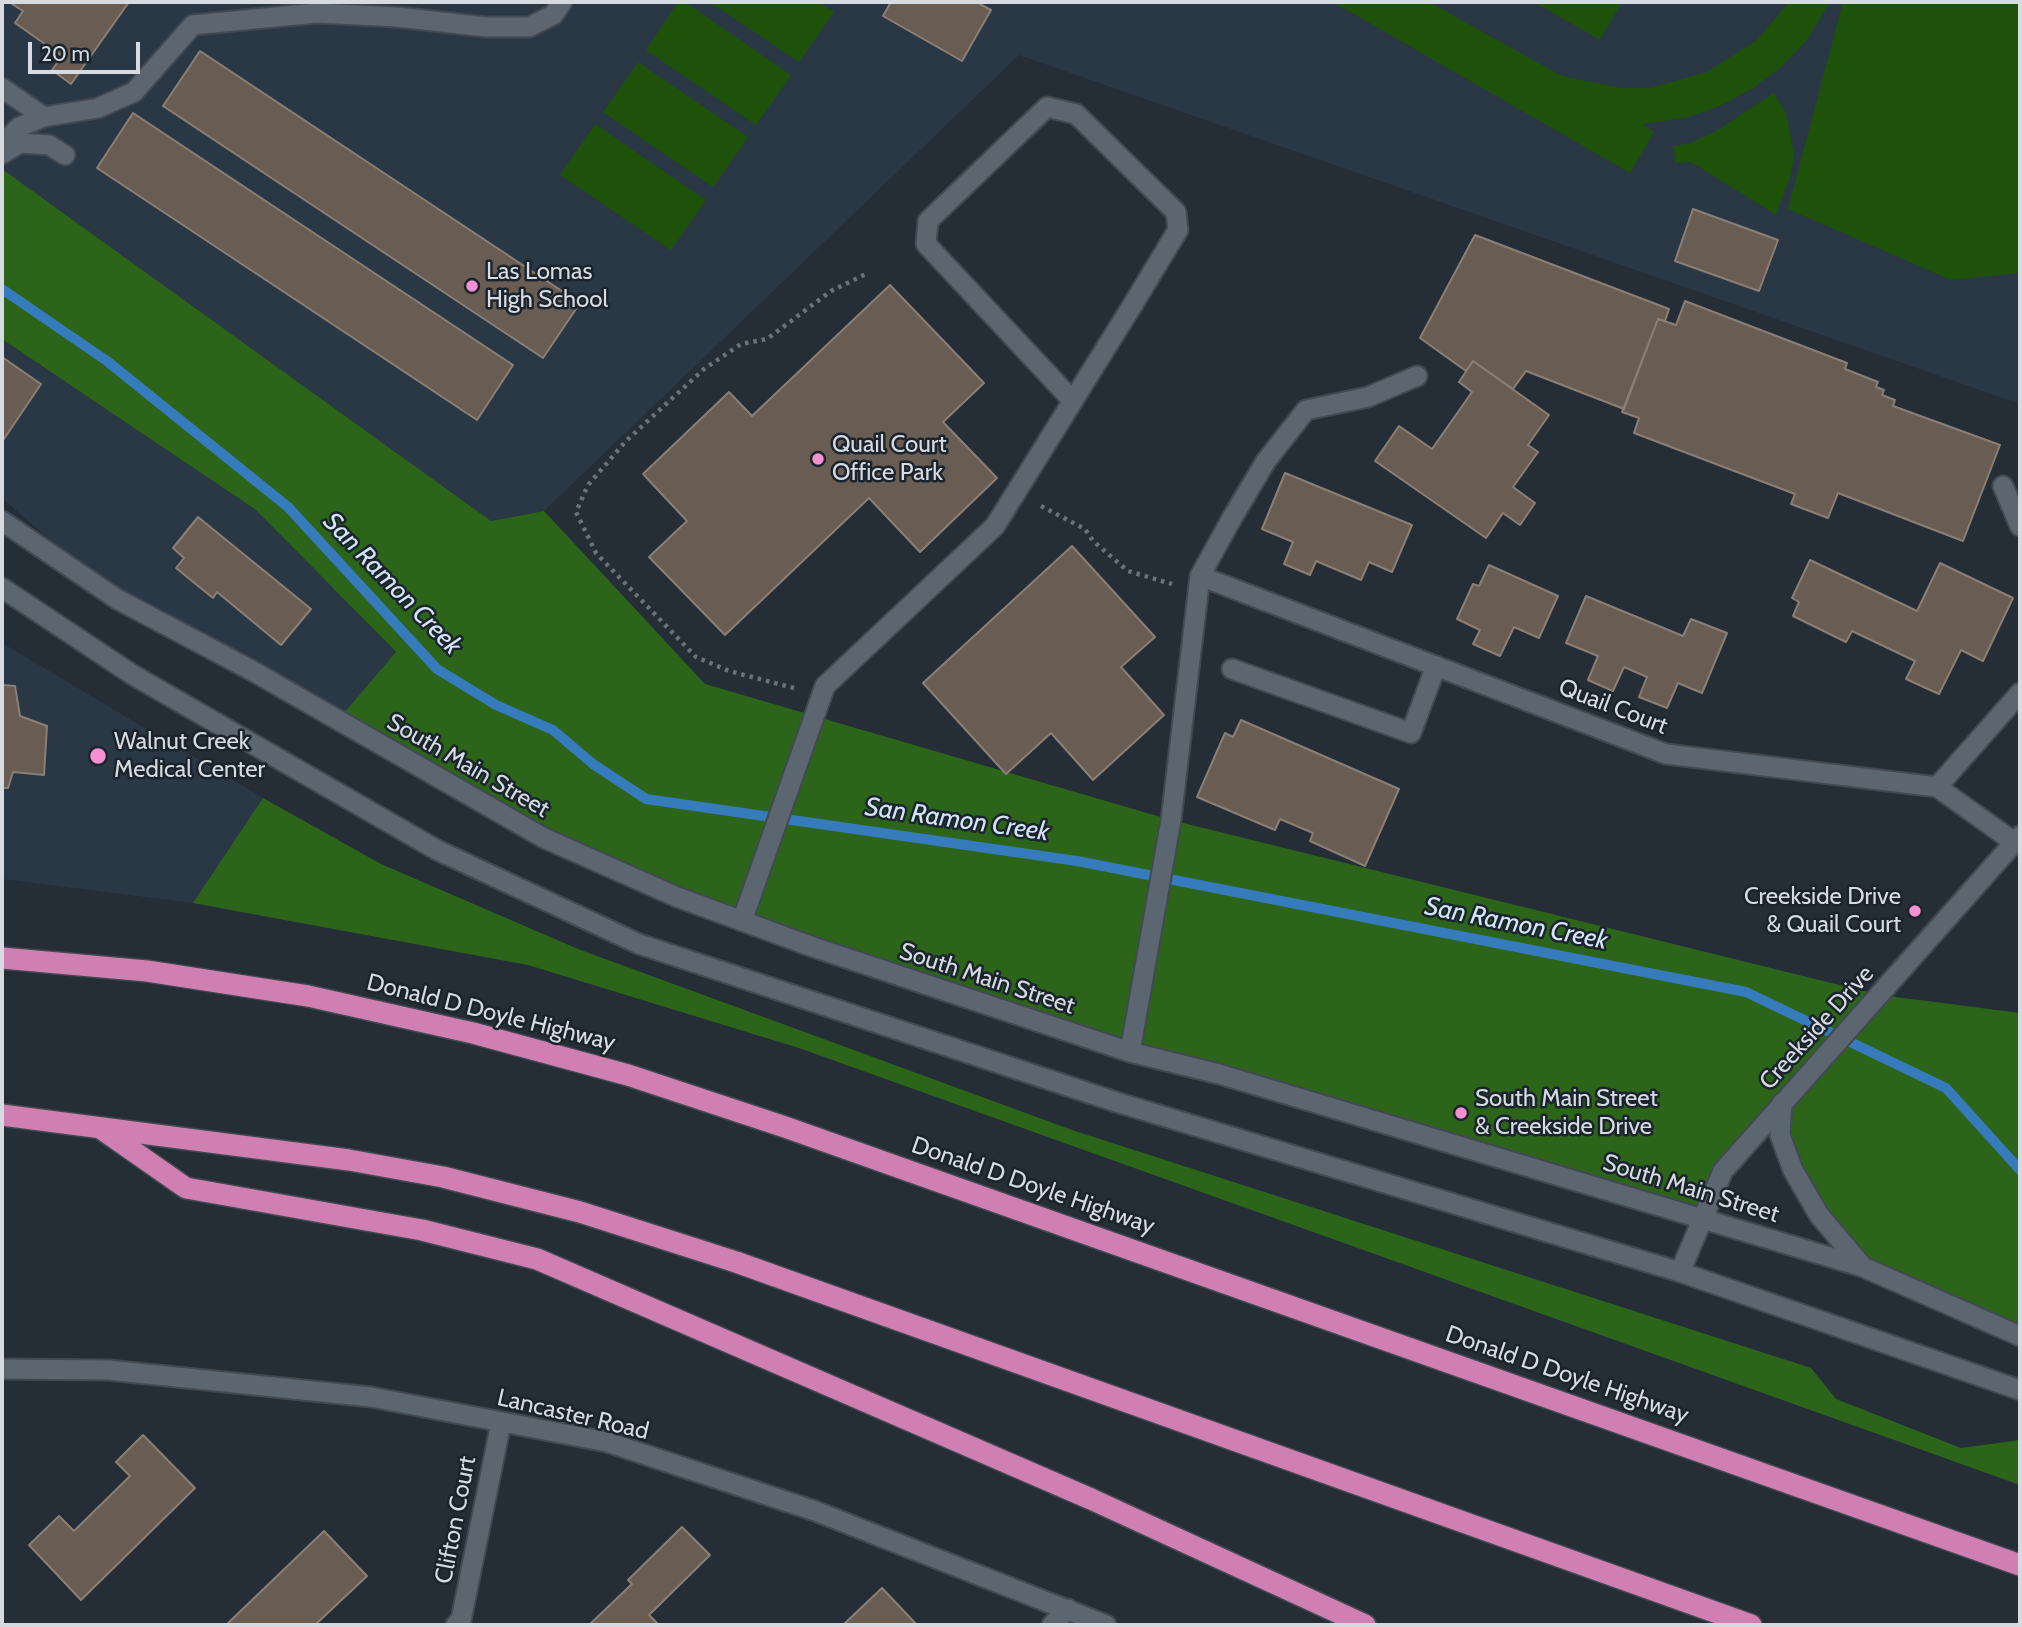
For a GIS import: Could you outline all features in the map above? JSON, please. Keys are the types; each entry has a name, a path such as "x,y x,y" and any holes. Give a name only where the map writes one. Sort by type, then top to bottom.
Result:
{"highway":[{"name":"Donald D Doyle Highway","path":"2,958 147,971 308,996 473,1033 628,1075 864,1154 2020,1565"},
{"path":"2,1115 96,1125 349,1160 443,1177 580,1212 736,1262 1751,1625"},
{"path":"96,1125 186,1188 422,1230 537,1259 1091,1499 1365,1625"}],"main road":[{"path":"2,145 19,127 44,117 98,108 134,92 193,25 316,13 397,16 486,27 529,27 553,15 562,2"},
{"path":"2,88 44,117"},
{"path":"742,921 825,686 995,526 1073,401 1178,230 1176,212 1076,114 1047,107 928,221 926,244 1073,401"},
{"path":"2,154 20,143 49,145 65,155"},
{"path":"1130,1052 1171,820 1199,584 1232,518 1266,461 1306,410 1368,397 1417,376"},
{"path":"2003,486 2020,526"},
{"name":"South Main Street","path":"2,521 117,598 262,677 544,838 677,897 1130,1052 1219,1074 1863,1267 2020,1336"},
{"name":"Quail Court","path":"1199,584 1436,666 1666,754 1937,787 2017,839"},
{"path":"2,588 133,675 437,850 639,944 1116,1102 1680,1272 2020,1390"},
{"path":"1232,669 1411,733 1436,666"},
{"path":"1937,787 2020,693"},
{"name":"Creekside Drive","path":"1680,1272 1723,1171 1881,996 2017,839"},
{"path":"1788,1097 1780,1135 1793,1170 1819,1215 1863,1267"},
{"name":"Lancaster Road","path":"2,1369 108,1370 370,1397 620,1446 816,1511 1107,1625"},
{"name":"Clifton Court","path":"456,1625 461,1620 501,1423"},
{"path":"1052,1625 1068,1609"}],"path":[{"path":"825,686 803,691 729,671 696,657 596,553 576,512 588,485 626,441 704,369 741,344 767,339 831,291 866,274"},
{"path":"1015,494 1086,529 1093,541 1128,571 1199,584"}],"shaded area":[{"name":"Las Lomas High School","path":"2,2 2020,2 2020,404 1019,55 544,511 491,521 2,169"},
{"path":"2,339 256,510 396,653 338,720 117,599 2,498"},
{"name":"Walnut Creek Medical Center","path":"2,643 263,798 193,903 2,879"}],"green space":[{"path":"678,2 685,2 791,75 756,125 646,50"},
{"path":"710,2 819,2 834,12 799,62"},
{"path":"1333,2 1429,2 1562,76 1620,88 1650,88 1707,72 1757,40 1789,2 1830,2 1806,41 1781,67 1753,88 1722,105 1688,117 1643,124 1654,132 1630,173"},
{"path":"1534,2 1622,2 1600,40"},
{"path":"1843,2 2020,2 2020,273 1951,280 1788,209"},
{"path":"638,62 748,137 713,187 603,112"},
{"path":"1774,93 1786,113 1794,154 1791,174 1776,215 1691,162 1675,163 1674,146 1690,143 1716,131"},
{"path":"595,124 706,200 671,250 560,175"},
{"path":"2,169 491,521 544,511 705,684 1171,820 1880,995 2020,1013 2020,1336 1863,1267 1793,1170 1782,1105 1723,1171 1703,1218 1219,1074 677,897 338,720 396,652 256,510 2,339"},
{"path":"263,798 381,864 578,949 1072,1130 1811,1368 1836,1399 1961,1448 2020,1440 2020,1485 799,1048 528,965 193,903"}],"building":[{"path":"9,2 129,2 71,84 52,70 62,56 15,23 23,11"},
{"path":"891,2 976,2 991,10 962,61 883,16"},
{"path":"200,51 580,303 543,358 163,106"},
{"path":"133,113 513,365 477,420 97,168"},
{"path":"1693,209 1778,240 1759,291 1675,261"},
{"path":"1475,235 1669,309 1665,321 1658,319 1624,409 1526,371 1513,389 1473,361 1466,371 1420,338"},
{"name":"Quail Court Office Park","path":"890,285 984,383 943,422 997,478 920,552 869,498 725,635 649,557 687,521 643,474 729,392 752,416"},
{"path":"1685,301 1847,363 1845,369 1878,382 1876,387 1884,390 1882,395 1895,400 1893,406 2000,445 1963,541 1838,493 1828,518 1791,504 1795,494 1634,433 1639,418 1622,412 1658,319 1676,325"},
{"path":"2,357 41,384 2,442"},
{"path":"1473,361 1549,415 1528,445 1538,452 1513,487 1535,503 1520,525 1503,513 1486,538 1375,461 1399,426 1432,449 1472,392 1459,382"},
{"path":"1285,473 1412,525 1392,572 1369,562 1361,580 1316,561 1310,575 1284,564 1293,542 1262,529"},
{"path":"198,517 311,609 281,645 217,592 213,598 176,568 184,558 173,548"},
{"path":"1072,546 1155,637 1121,667 1164,715 1093,780 1051,733 1006,774 923,683"},
{"path":"1810,560 1917,611 1940,563 2013,598 1983,661 1961,650 1939,694 1906,679 1915,661 1852,631 1846,642 1793,616 1799,602 1792,598"},
{"path":"1489,565 1558,596 1539,638 1514,627 1500,656 1473,644 1480,630 1457,619 1473,584 1479,586"},
{"path":"1586,596 1683,636 1691,619 1727,633 1702,693 1678,683 1667,708 1639,697 1647,677 1624,667 1613,691 1588,680 1598,656 1566,643"},
{"path":"2,685 15,686 20,716 47,726 44,775 13,772 8,788 2,788"},
{"path":"1241,720 1399,789 1365,866 1310,841 1313,833 1280,819 1275,830 1197,797 1225,733 1233,737"},
{"path":"143,1435 195,1488 81,1600 29,1545 59,1516 74,1531 130,1476 116,1462"},
{"path":"682,1527 710,1555 649,1615 659,1625 589,1625 632,1584 628,1580"},
{"path":"324,1531 367,1576 315,1625 226,1625"},
{"path":"882,1588 917,1625 843,1625"}],"waterway":[{"name":"San Ramon Creek","path":"2,289 107,361 288,507 437,669 496,705 553,730 593,764 646,799 1077,861 1746,992 1946,1088 2020,1170"}],"place":[{"name":"Las Lomas High School","path":"472,286"},
{"name":"Quail Court Office Park","path":"818,459"},
{"name":"Walnut Creek Medical Center","path":"98,756"},
{"name":"Creekside Drive & Quail Court","path":"1915,911"},
{"name":"South Main Street & Creekside Drive","path":"1461,1113"}]}
